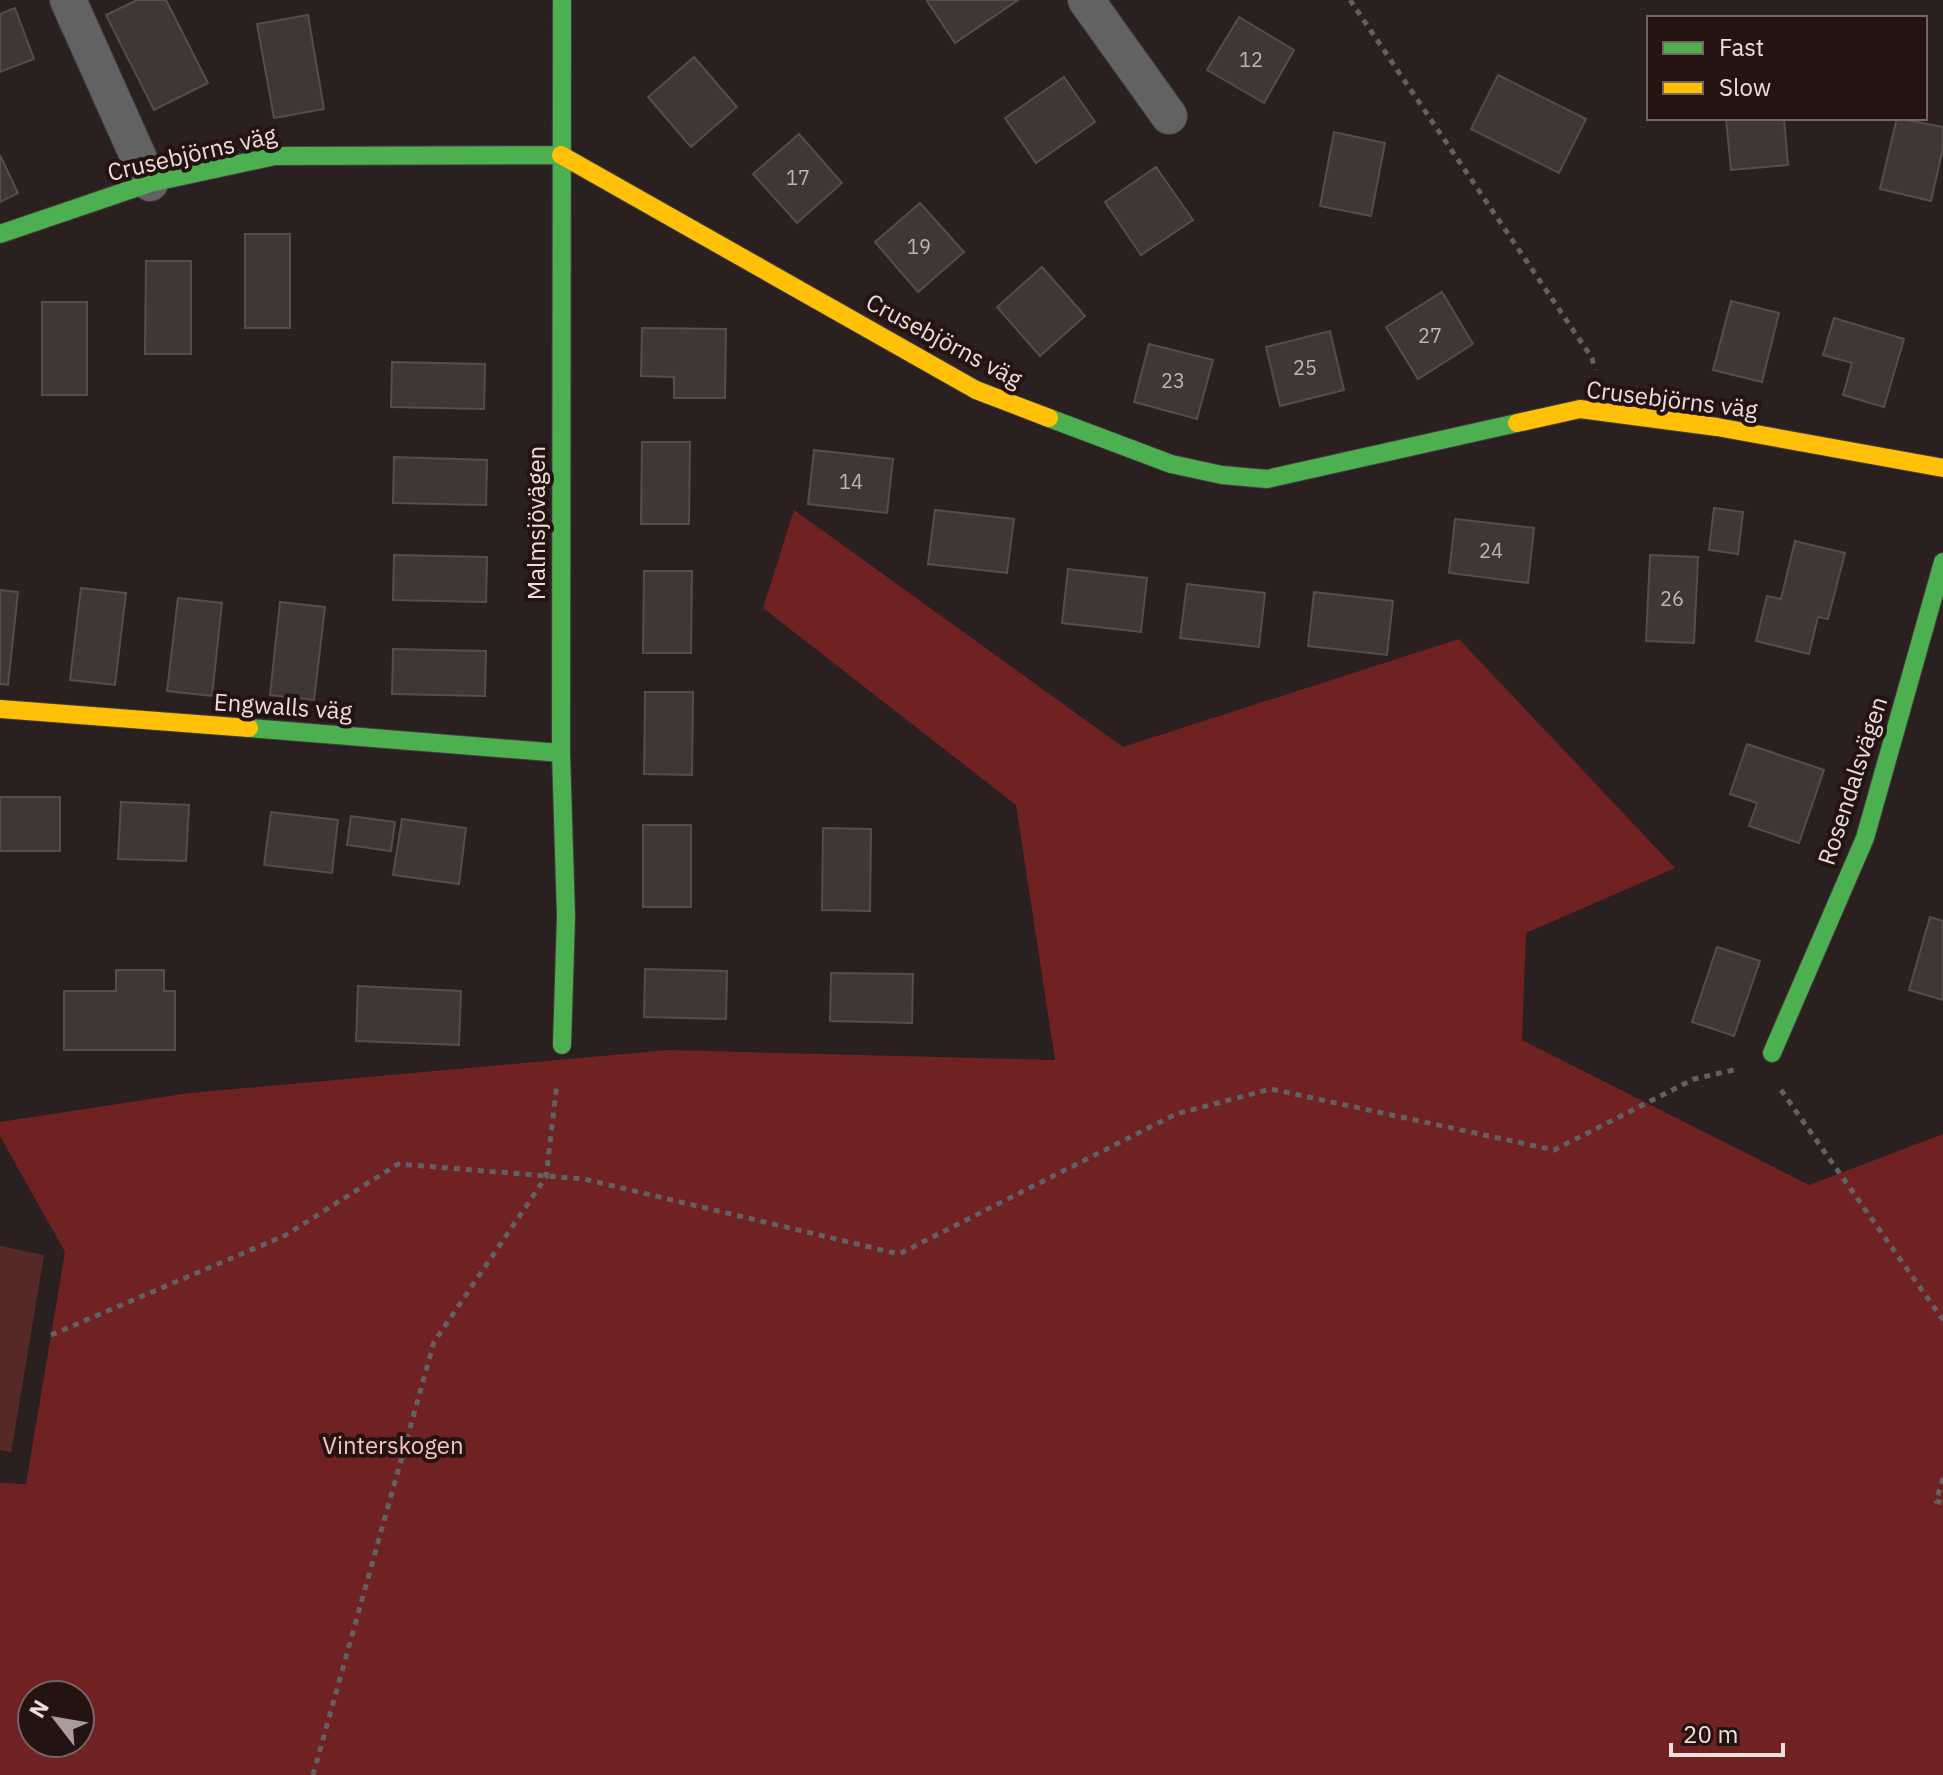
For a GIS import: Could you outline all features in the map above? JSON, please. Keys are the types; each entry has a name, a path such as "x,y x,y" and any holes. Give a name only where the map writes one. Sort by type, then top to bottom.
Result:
{"street":[{"path":"68,0 150,183"},
{"name":"Malmsjövägen","path":"562,0 561,753 566,916 562,1045"},
{"path":"1086,0 1169,116"},
{"name":"Crusebjörns väg","path":"0,234 150,183 275,156 560,155 976,390 1171,464 1267,479 1580,409 1605,410 1943,468"},
{"name":"Rosendalsvägen","path":"1767,1058 1865,838 1943,562"},
{"name":"Engwalls väg","path":"0,709 561,753"}],"path":[{"path":"1350,0 1592,358 1605,410"},
{"path":"313,1775 434,1342 546,1177 562,1045"},
{"path":"51,1335 286,1235 398,1164 584,1179 899,1254 1176,1114 1271,1089 1554,1150 1694,1079 1767,1058 1943,1320"},
{"path":"1943,1478 1936,1501 1943,1503"}],"shaded area":[{"path":"0,1246 44,1255 11,1452 0,1450"}],"green space":[{"name":"Vinterskogen","path":"794,510 1123,747 1459,639 1675,868 1526,933 1522,1040 1809,1185 1943,1134 1943,1775 0,1775 0,1483 26,1484 65,1252 0,1136 0,1122 189,1093 669,1050 1055,1060 1016,805 763,608"}],"building":[{"path":"137,0 166,0 208,83 154,110 106,15"},
{"path":"928,0 1018,0 955,43 927,1"},
{"path":"15,8 34,59 0,72 0,14"},
{"path":"308,15 324,109 274,118 257,24"},
{"path":"1239,17 1294,50 1264,103 1207,70"},
{"path":"694,57 737,107 691,147 648,97"},
{"path":"1498,75 1586,119 1559,173 1471,129"},
{"path":"1064,77 1095,122 1036,163 1005,118"},
{"path":"1726,120 1784,120 1788,165 1731,170"},
{"path":"1897,120 1943,127 1943,148 1931,201 1880,189"},
{"path":"1334,132 1385,143 1371,216 1320,206"},
{"path":"799,134 842,183 797,223 753,174"},
{"path":"0,155 18,193 0,202"},
{"path":"1156,167 1193,220 1141,255 1105,202"},
{"path":"920,203 964,252 918,292 875,242"},
{"path":"245,234 290,234 290,328 245,328"},
{"path":"146,261 191,261 191,354 145,354"},
{"path":"1042,267 1085,316 1040,356 997,307"},
{"path":"1442,292 1473,344 1418,379 1386,327"},
{"path":"1731,301 1779,313 1762,382 1713,370"},
{"path":"42,302 87,302 87,395 42,395"},
{"path":"1834,318 1904,339 1884,407 1843,395 1852,363 1823,355"},
{"path":"642,328 726,329 725,398 674,398 674,377 641,376"},
{"path":"1330,331 1344,390 1280,406 1266,347"},
{"path":"1149,344 1213,360 1197,419 1134,402"},
{"path":"392,362 485,364 484,409 391,407"},
{"path":"642,442 690,442 689,524 641,524"},
{"path":"814,450 893,459 887,513 808,504"},
{"path":"394,457 487,460 486,505 393,503"},
{"path":"1714,508 1743,512 1738,554 1709,550"},
{"path":"935,510 1014,519 1007,573 928,564"},
{"path":"1455,519 1534,528 1528,583 1449,573"},
{"path":"1795,541 1845,553 1828,619 1818,617 1809,654 1756,641 1767,596 1781,599"},
{"path":"394,555 487,557 486,602 393,600"},
{"path":"1650,555 1698,557 1694,643 1646,641"},
{"path":"1068,569 1147,578 1141,632 1062,623"},
{"path":"644,571 692,571 691,653 643,653"},
{"path":"1187,584 1265,593 1259,647 1180,638"},
{"path":"81,588 126,593 115,685 70,680"},
{"path":"0,590 18,592 8,685 0,684"},
{"path":"1314,592 1393,601 1387,655 1308,646"},
{"path":"178,598 222,603 212,696 167,691"},
{"path":"280,602 325,607 314,700 270,695"},
{"path":"393,649 486,651 485,696 392,694"},
{"path":"645,692 693,692 692,775 644,774"},
{"path":"1747,744 1824,770 1799,843 1749,826 1757,803 1730,794"},
{"path":"0,797 60,797 60,851 0,851"},
{"path":"121,802 189,805 186,861 118,859"},
{"path":"271,812 338,820 332,873 264,865"},
{"path":"351,816 395,822 391,851 347,845"},
{"path":"402,819 466,828 459,884 393,875"},
{"path":"643,825 691,825 691,907 643,907"},
{"path":"823,828 871,829 870,911 822,910"},
{"path":"1930,917 1943,921 1943,1000 1909,990"},
{"path":"1717,947 1760,961 1734,1036 1692,1022"},
{"path":"645,969 727,971 726,1019 644,1017"},
{"path":"116,970 164,970 164,991 175,991 175,1050 64,1050 64,991 116,991"},
{"path":"831,973 913,974 912,1023 830,1021"},
{"path":"358,986 461,991 459,1045 356,1041"}],"traffic: fast":[{"path":"562,0 561,753 566,916 562,1045"},
{"path":"0,234 150,183 275,156 561,155"},
{"path":"1049,418 1171,464 1222,475 1267,479 1517,423"},
{"path":"1772,1053 1865,838 1943,562"},
{"path":"249,728 561,753"}],"traffic: slow":[{"path":"561,155 976,390 1049,418"},
{"path":"1517,423 1580,409 1717,427 1943,468"},
{"path":"0,709 249,728"}]}
